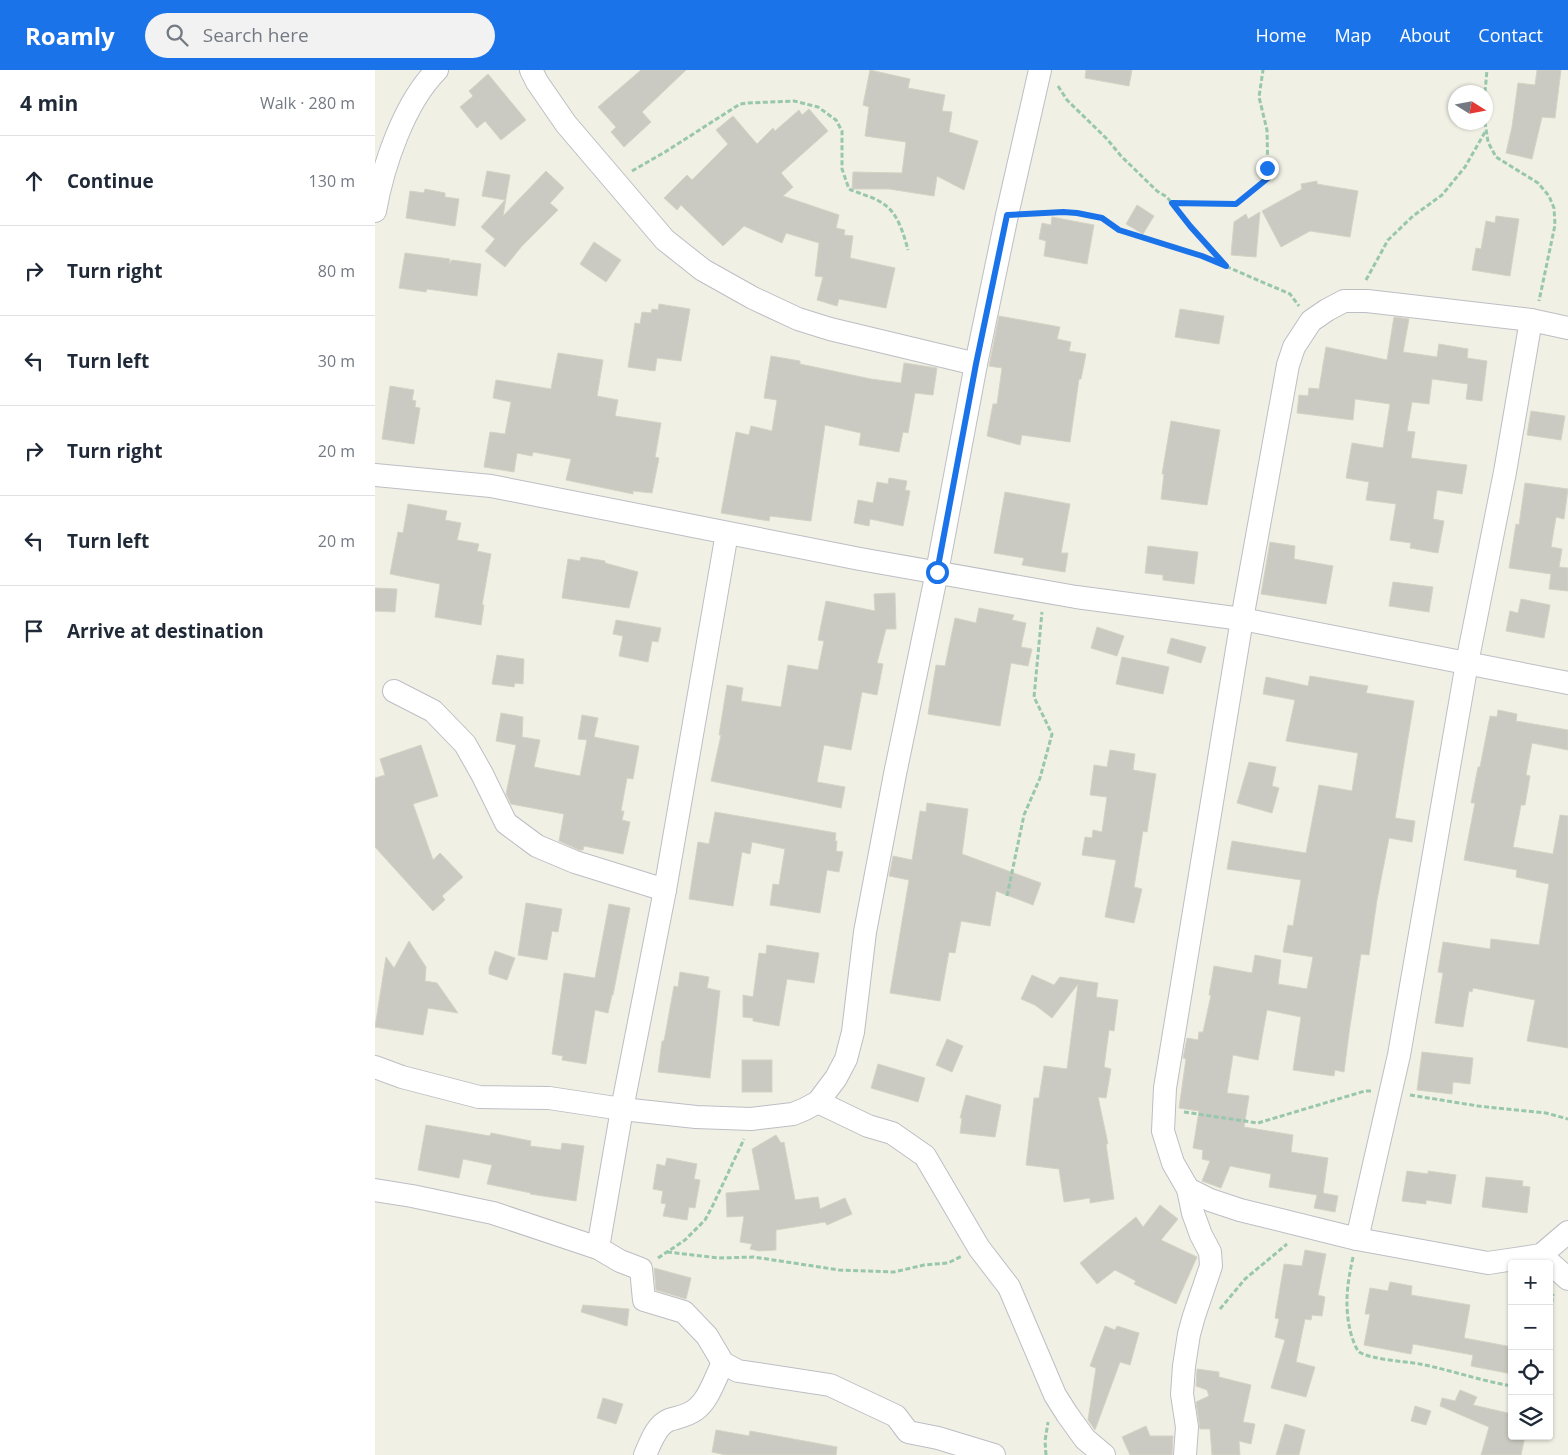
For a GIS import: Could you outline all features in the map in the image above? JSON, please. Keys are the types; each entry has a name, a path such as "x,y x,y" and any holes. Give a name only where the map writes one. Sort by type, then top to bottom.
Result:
{"street":[{"path":"375,211 379,190 392,148 415,97 437,70"},
{"path":"531,70 566,124 614,181 665,240 703,270 753,298 799,319 830,330 976,364"},
{"path":"375,1067 402,1077 479,1097 549,1098 622,1109 751,1119 793,1114 818,1102 836,1078 846,1059 853,1032 865,932 895,774 937,572 976,364 1040,70"},
{"path":"1185,1455 1187,1427 1182,1394 1189,1334 1211,1266 1210,1252 1193,1213 1188,1188 1173,1163 1163,1130 1163,1108 1242,619 1288,365 1294,346 1311,321 1344,301 1367,301 1533,321 1568,328"},
{"path":"1357,1239 1392,1092 1467,663 1533,321"},
{"path":"375,475 491,486 937,572 1044,591 1242,619 1568,683"},
{"path":"598,1248 622,1109 665,890 727,533"},
{"path":"393,691 433,711 465,744 506,823 537,846 575,862 665,890"},
{"path":"818,1102 868,1126 892,1133 925,1156 979,1248 1009,1287 1055,1394 1085,1440 1104,1455"},
{"path":"1188,1188 1210,1200 1225,1205 1357,1239 1488,1263 1541,1255 1568,1232"},
{"path":"375,1190 466,1206 493,1213 598,1248 641,1269 644,1300 684,1312 707,1336 723,1363 737,1371 830,1385 896,1416 908,1432 938,1438 994,1455"},
{"path":"1541,1255 1568,1279"},
{"path":"645,1455 654,1435 667,1421 686,1415 701,1405 723,1363"}],"path":[{"path":"1172,203 1236,204 1268,178 1267,130 1259,97 1263,70"},
{"path":"1486,85 1487,70"},
{"path":"1057,85 1067,100 1107,139 1121,156 1157,191 1167,197 1226,266"},
{"path":"614,181 665,152 740,104 748,102 794,101 818,107 836,120 842,131 842,170 849,189 878,200 891,210 899,224 908,250"},
{"path":"1355,301 1388,240 1413,216 1442,195 1465,167 1485,131"},
{"path":"1485,131 1488,142 1496,157 1538,183 1549,196 1554,208 1555,225 1533,321"},
{"path":"1007,215 1063,212 1102,218 1119,230 1202,256 1290,294 1311,321"},
{"path":"1007,896 1024,816 1040,778 1052,734 1034,697 1044,591"},
{"path":"1163,1108 1258,1123 1365,1091 1392,1092 1478,1106 1546,1114 1568,1119"},
{"path":"641,1269 685,1240 705,1220 738,1153 751,1119"},
{"path":"1217,1314 1245,1279 1306,1226"},
{"path":"1357,1239 1349,1274 1346,1302 1350,1330 1359,1352 1420,1364 1508,1385"},
{"path":"667,1252 719,1258 753,1257 839,1270 894,1272 924,1265 948,1263 979,1248"}],"building":[{"path":"641,70 686,70 642,112 651,122 624,147 611,132 616,127 598,107"},
{"path":"870,70 910,79 908,88 945,95 942,111 952,112 949,132 978,141 964,190 937,176 934,196 889,189 852,189 853,172 902,173 906,142 865,136 869,107 863,105"},
{"path":"1086,70 1132,70 1129,86 1085,78"},
{"path":"1537,70 1561,70 1555,118 1542,117 1532,159 1506,153 1512,127 1518,83 1535,85"},
{"path":"488,74 526,120 501,140 485,121 477,128 460,107 473,96 469,91"},
{"path":"809,109 828,131 781,173 793,187 783,196 839,215 836,228 845,230 844,235 853,236 850,258 895,268 886,308 839,299 837,306 817,300 823,277 815,276 819,243 786,233 782,243 744,226 723,246 681,205 677,210 664,198 687,175 692,180 728,144 716,130 733,116 757,144 773,128 775,131 799,110 802,115"},
{"path":"487,171 510,175 503,216 546,171 564,188 550,203 558,210 522,246 505,267 485,251 495,239 481,227 505,200 482,196"},
{"path":"1317,181 1317,184 1358,191 1350,237 1310,231 1281,247 1262,211 1302,189 1301,184"},
{"path":"425,189 445,193 445,197 459,199 455,226 406,218 410,191 424,193"},
{"path":"1137,205 1154,216 1143,234 1126,224"},
{"path":"1260,212 1256,257 1231,255 1234,222 1246,214 1248,219"},
{"path":"1496,216 1519,219 1510,276 1472,270 1476,248 1481,249 1486,221 1495,223"},
{"path":"1052,217 1094,225 1087,264 1044,256 1046,241 1039,239 1042,223 1051,225"},
{"path":"594,242 621,260 606,282 580,264"},
{"path":"405,253 450,259 449,264 452,260 481,264 477,296 427,289 426,292 399,288"},
{"path":"659,304 690,309 681,361 657,358 655,371 628,367 635,323 640,324 642,312 651,313 652,309 658,310"},
{"path":"1180,309 1224,316 1219,344 1175,337"},
{"path":"999,316 1060,327 1057,339 1071,342 1069,351 1086,354 1081,379 1079,379 1070,442 1022,435 1020,445 987,436 993,404 997,404 1002,368 989,366"},
{"path":"1394,317 1409,319 1403,352 1437,357 1439,344 1468,349 1467,358 1487,361 1482,401 1466,399 1468,384 1432,379 1429,404 1412,402 1407,431 1415,432 1411,458 1467,465 1462,494 1437,490 1433,519 1444,521 1438,553 1410,548 1411,543 1390,540 1396,504 1366,500 1369,482 1346,478 1352,443 1383,448 1390,404 1355,399 1353,420 1297,413 1299,395 1308,396 1309,388 1319,389 1326,347 1387,360"},
{"path":"558,353 603,360 597,396 618,400 615,416 661,423 655,457 659,458 652,493 633,491 633,494 566,480 571,459 533,452 532,456 517,453 514,472 484,467 490,432 505,434 511,402 493,398 496,380 551,389"},
{"path":"771,356 800,361 800,364 871,379 901,383 904,363 937,368 933,395 915,393 908,433 903,432 899,452 859,445 861,433 825,425 811,521 770,516 769,521 721,513 736,432 749,435 751,426 772,431 777,400 764,398"},
{"path":"390,386 414,390 412,400 416,401 415,407 420,408 414,444 382,439"},
{"path":"1531,411 1565,416 1561,440 1527,435"},
{"path":"1171,421 1220,430 1207,505 1161,499 1164,474 1162,474"},
{"path":"889,478 907,481 905,490 910,491 903,526 870,519 869,526 854,523 858,500 873,503 877,482 888,484"},
{"path":"1525,483 1568,489 1564,519 1556,517 1551,547 1562,549 1559,567 1568,568 1568,591 1549,589 1551,574 1509,568 1516,524 1519,525"},
{"path":"1005,492 1070,504 1061,553 1068,553 1065,572 1022,565 1024,558 994,553"},
{"path":"408,504 447,511 445,520 461,523 457,540 479,544 477,551 491,554 482,605 484,605 481,625 435,617 440,584 390,574 398,532 403,533"},
{"path":"1270,542 1295,546 1294,559 1333,566 1326,604 1261,594"},
{"path":"1148,546 1198,552 1194,584 1163,580 1163,575 1145,573"},
{"path":"581,557 605,561 605,563 638,572 629,608 562,598 568,559 580,561"},
{"path":"1393,582 1433,587 1429,612 1389,606"},
{"path":"375,588 397,589 395,612 375,611"},
{"path":"895,593 896,629 886,629 877,663 883,664 877,695 862,692 851,750 824,745 817,782 845,787 841,808 711,781 721,735 719,735 727,685 743,688 741,701 781,707 788,665 818,670 824,641 818,640 826,601 875,611 874,594"},
{"path":"1521,599 1550,605 1544,638 1506,631 1510,611 1518,613"},
{"path":"979,608 1014,615 1012,620 1026,623 1021,647 1032,649 1028,666 1011,663 1000,726 928,714 936,665 945,666 955,618 976,623"},
{"path":"616,620 661,628 658,642 652,641 648,662 619,656 623,636 613,634"},
{"path":"1097,627 1124,636 1117,656 1091,648"},
{"path":"1171,638 1206,647 1201,663 1167,653"},
{"path":"497,655 524,659 523,684 515,683 514,687 492,684"},
{"path":"1122,657 1169,667 1163,694 1116,684"},
{"path":"1310,676 1368,686 1366,693 1414,701 1395,818 1415,821 1412,842 1389,838 1369,955 1361,954 1344,1072 1335,1070 1334,1076 1293,1070 1301,1017 1267,1010 1258,1060 1233,1055 1227,1093 1249,1096 1244,1127 1293,1135 1291,1152 1328,1158 1323,1193 1338,1196 1335,1212 1314,1208 1317,1195 1269,1187 1271,1174 1230,1166 1221,1188 1202,1181 1210,1161 1202,1159 1203,1150 1193,1148 1199,1111 1179,1108 1186,1059 1183,1058 1187,1038 1198,1040 1199,1032 1203,1032 1211,995 1209,995 1214,966 1252,973 1255,955 1281,960 1278,984 1307,989 1313,957 1283,952 1288,925 1293,926 1301,880 1227,869 1232,841 1306,853 1319,785 1352,791 1358,753 1286,741 1295,700 1263,694 1266,677 1308,686"},
{"path":"1498,710 1517,714 1516,721 1568,730 1568,750 1532,743 1526,775 1530,776 1525,805 1521,805 1513,847 1553,854 1560,815 1568,816 1568,1048 1527,1041 1535,1000 1473,988 1472,992 1469,991 1463,1027 1435,1023 1443,973 1438,972 1443,942 1490,949 1491,939 1539,945 1549,884 1516,877 1517,870 1464,860 1475,803 1471,803 1478,767 1480,767 1490,716 1497,717"},
{"path":"501,713 523,717 522,737 540,740 534,767 580,776 587,740 578,739 582,715 598,718 594,737 639,746 633,779 627,778 621,811 624,811 622,820 630,822 623,854 584,846 583,850 579,850 559,841 564,814 511,804 506,794 516,745 496,741"},
{"path":"421,745 438,796 413,804 433,860 440,853 463,877 442,896 445,900 433,911 375,847 375,778 385,775 380,759"},
{"path":"1110,750 1135,754 1133,770 1156,774 1147,832 1143,831 1134,887 1142,889 1134,923 1105,917 1116,860 1082,855 1085,837 1092,838 1093,830 1102,832 1107,797 1090,795 1094,765 1107,767"},
{"path":"1249,762 1276,767 1272,786 1279,788 1272,813 1237,803"},
{"path":"927,803 968,809 962,854 1041,883 1033,905 996,891 990,926 961,921 955,953 949,952 940,1001 890,993 909,880 889,876 893,856 912,860 920,811 926,812"},
{"path":"715,812 836,833 836,851 843,852 839,872 827,870 820,913 770,905 773,884 779,885 785,849 752,842 750,854 742,852 733,906 689,899 698,842 709,844"},
{"path":"526,903 562,909 558,932 552,931 547,960 518,955"},
{"path":"609,904 630,908 608,1013 595,1010 586,1064 562,1060 563,1056 552,1054 564,973 595,978"},
{"path":"409,941 426,967 425,981 437,983 458,1013 428,1008 423,1035 375,1027 386,957 394,968"},
{"path":"767,945 819,953 814,983 787,979 779,1026 743,1017 743,995 753,997 759,953 766,954"},
{"path":"495,951 515,958 507,980 489,974 489,968"},
{"path":"680,972 709,977 707,988 720,991 710,1078 658,1072 662,1041 664,1041 674,986 678,987"},
{"path":"1032,975 1054,985 1060,977 1098,983 1096,997 1118,1000 1114,1031 1109,1030 1104,1067 1111,1069 1106,1098 1098,1097 1108,1144 1106,1144 1114,1199 1090,1203 1090,1198 1064,1202 1059,1169 1026,1165 1034,1098 1039,1098 1044,1066 1067,1069 1078,984 1052,1018 1035,1005 1021,999"},
{"path":"947,1039 963,1046 952,1072 936,1065"},
{"path":"1422,1052 1473,1058 1470,1084 1453,1082 1452,1094 1417,1090"},
{"path":"742,1060 772,1060 772,1092 742,1092"},
{"path":"878,1064 925,1078 918,1102 871,1088"},
{"path":"966,1095 1001,1105 995,1137 960,1133 962,1118 960,1118"},
{"path":"426,1125 490,1136 491,1133 531,1141 530,1146 561,1150 562,1143 584,1146 576,1201 530,1194 487,1184 492,1165 463,1159 459,1178 418,1170"},
{"path":"776,1135 781,1143 784,1142 795,1200 818,1197 820,1209 845,1198 852,1214 827,1225 825,1222 776,1230 776,1250 759,1251 750,1249 752,1244 740,1242 744,1216 727,1217 726,1193 760,1190 752,1149"},
{"path":"667,1158 697,1164 694,1179 700,1180 695,1208 689,1207 687,1220 663,1216 666,1204 661,1203 663,1191 653,1189 657,1164 665,1166"},
{"path":"1407,1171 1428,1174 1428,1171 1456,1175 1451,1204 1426,1200 1426,1204 1402,1201"},
{"path":"1486,1177 1523,1181 1522,1186 1530,1187 1527,1213 1482,1207"},
{"path":"1160,1205 1178,1219 1161,1240 1197,1257 1176,1304 1134,1284 1136,1281 1115,1270 1097,1284 1080,1263 1136,1217 1143,1227"},
{"path":"1305,1250 1326,1254 1318,1295 1325,1297 1322,1316 1312,1315 1311,1320 1305,1319 1296,1362 1315,1367 1306,1397 1271,1388 1285,1340 1275,1337 1279,1319 1275,1318 1284,1264 1302,1266"},
{"path":"654,1268 691,1278 686,1299 656,1290"},
{"path":"1390,1282 1412,1286 1411,1295 1470,1305 1464,1338 1508,1346 1508,1373 1471,1366 1473,1355 1413,1344 1411,1354 1364,1345 1370,1314 1365,1314 1370,1288 1388,1291"},
{"path":"583,1305 629,1309 627,1326 581,1312"},
{"path":"1105,1326 1115,1330 1117,1326 1139,1333 1130,1365 1120,1362 1095,1430 1088,1420 1096,1368 1090,1366"},
{"path":"1197,1369 1219,1372 1219,1377 1251,1385 1243,1422 1255,1424 1251,1444 1239,1441 1240,1455 1212,1455 1210,1429 1200,1429 1196,1402 1209,1396 1207,1390 1196,1386"},
{"path":"1460,1390 1477,1397 1473,1405 1508,1413 1508,1440 1524,1440 1521,1455 1481,1455 1489,1427 1440,1406 1442,1398 1455,1401"},
{"path":"603,1398 623,1404 616,1424 597,1418"},
{"path":"1415,1406 1431,1411 1426,1425 1411,1421"},
{"path":"1285,1424 1305,1430 1299,1455 1276,1455"},
{"path":"1146,1426 1150,1436 1173,1436 1172,1455 1130,1455 1122,1437"},
{"path":"716,1430 749,1436 750,1431 837,1447 836,1455 726,1455 712,1452"}],"route":[{"path":"937,572 976,364 1007,215 1063,212 1102,218 1119,230 1152,242 1202,256 1226,266 1172,203 1236,204 1268,178 1267,168"}]}
